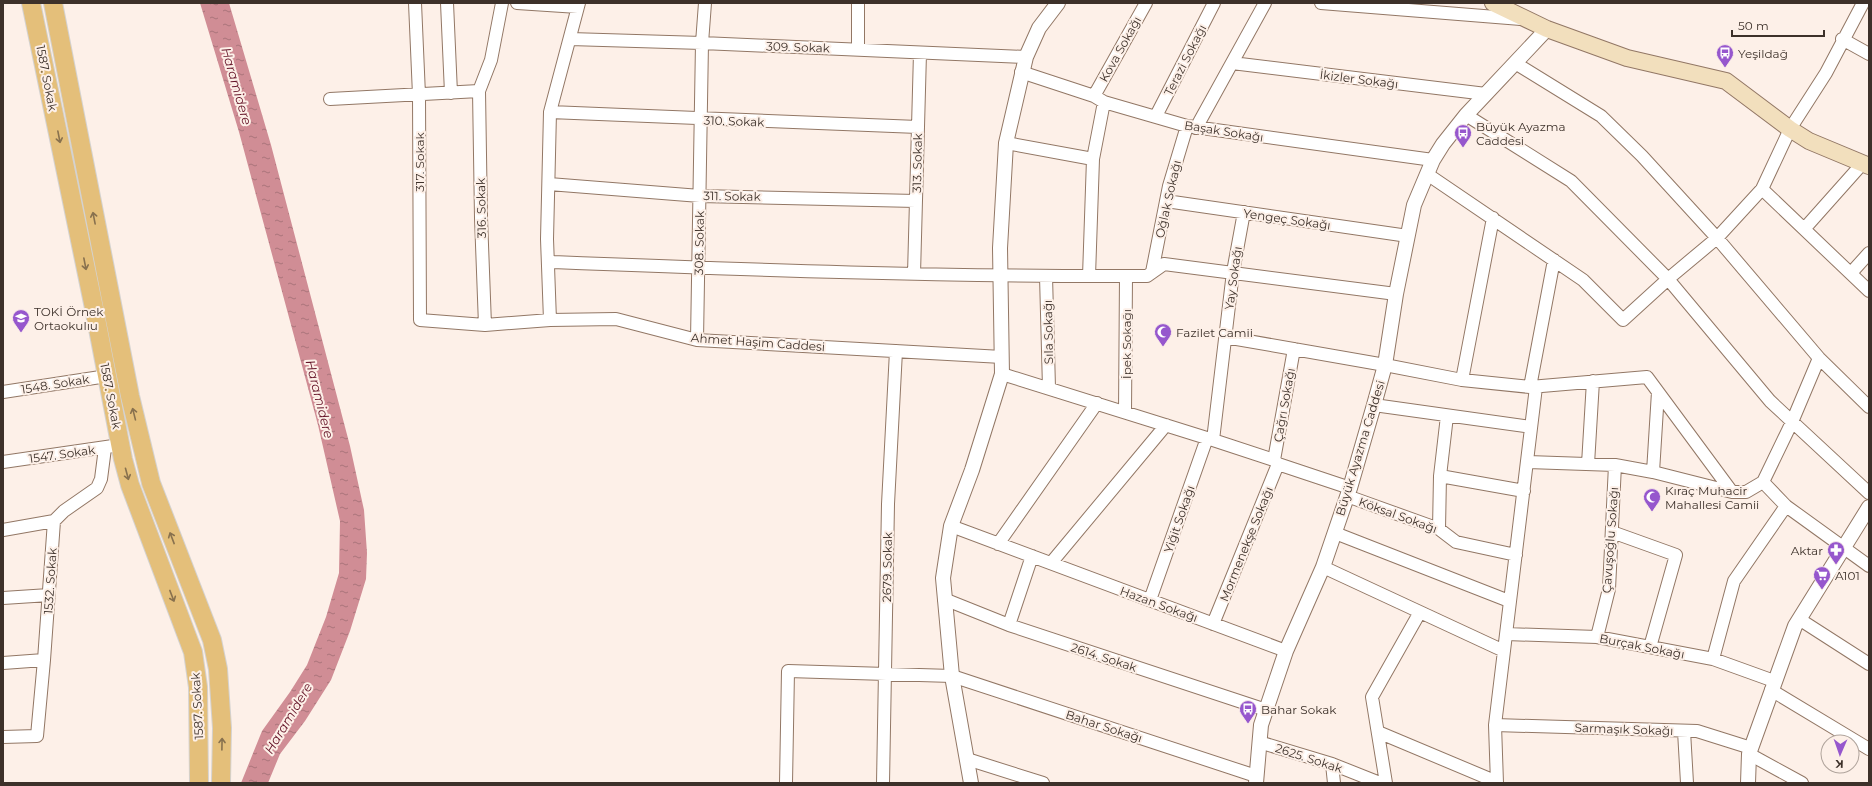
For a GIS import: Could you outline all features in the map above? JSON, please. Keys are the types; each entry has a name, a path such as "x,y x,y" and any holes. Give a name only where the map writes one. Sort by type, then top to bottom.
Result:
{"main road":[{"name":"1587. Sokak","path":"31,3 107,376 113,447 130,485 193,652 198,687 200,783"},
{"name":"1587. Sokak","path":"53,3 127,381 149,476 212,640 218,669 222,728 221,783"},
{"path":"1493,3 1547,29 1627,58 1726,81 1790,129 1809,141 1865,165"}],"street":[{"name":"317. Sokak","path":"415,3 419,95 420,320"},
{"path":"448,3 451,93"},
{"path":"330,99 479,91 491,60 502,3"},
{"path":"517,3 578,5 550,112 548,260 550,320"},
{"name":"308. Sokak","path":"697,340 702,43 705,3"},
{"path":"858,3 858,50"},
{"path":"971,783 952,676 943,578 951,526 972,470 1002,374 1000,248 1006,143 1021,72 1026,58 1038,28 1058,3"},
{"name":"Kova Sokağı","path":"1089,276 1093,159 1099,99 1146,3"},
{"name":"Terazi Sokağı","path":"1156,116 1214,3"},
{"name":"Oğlak Sokağı","path":"1152,272 1166,201 1192,127 1232,63 1265,3"},
{"path":"1321,3 1395,6 1525,19"},
{"path":"1427,174 1583,280 1623,320 1668,278 1717,238 1762,188 1790,129 1826,73 1862,3"},
{"name":"Büyük Ayazma Caddesi","path":"1256,780 1261,725 1286,651 1323,567 1348,492 1374,405 1385,365 1396,294 1414,206 1433,160 1443,144 1466,115 1547,29"},
{"name":"309. Sokak","path":"570,40 702,43 1026,58"},
{"path":"1842,40 1869,54"},
{"name":"313. Sokak","path":"914,274 920,52"},
{"name":"İkizler Sokağı","path":"1232,63 1486,94"},
{"path":"1515,63 1601,116 1642,156 1717,238 1819,358 1869,406"},
{"name":"Başak Sokağı","path":"1021,72 1099,99 1192,127 1433,160"},
{"name":"316. Sokak","path":"479,91 485,325"},
{"name":"310. Sokak","path":"550,112 701,120 918,128"},
{"path":"1466,115 1571,181 1668,278 1770,401 1869,493"},
{"path":"1006,143 1093,159"},
{"path":"1805,228 1865,165"},
{"name":"311. Sokak","path":"549,184 700,196 916,201"},
{"path":"1762,188 1869,291"},
{"name":"Yengeç Sokağı","path":"1166,201 1408,236"},
{"name":"Yay Sokağı","path":"1210,439 1233,272 1244,212"},
{"path":"1462,380 1493,218"},
{"path":"1851,273 1869,254"},
{"path":"548,260 553,262 699,268 1000,276 1146,276 1164,264 1396,294"},
{"path":"1378,732 1497,782 1495,761 1495,725 1509,601 1528,462 1533,387 1554,260"},
{"name":"Sıla Sokağı","path":"1046,276 1049,388"},
{"name":"İpek Sokağı","path":"1125,412 1126,276"},
{"name":"Ahmet Haşim Caddesi","path":"420,320 485,325 550,320 616,319 697,340 1002,357"},
{"path":"1225,337 1462,380 1533,387 1647,377 1732,492"},
{"name":"Çağrı Sokağı","path":"1276,462 1294,350"},
{"name":"2679. Sokak","path":"883,783 888,504 896,351"},
{"path":"1528,462 1615,465 1653,472 1732,492 1746,492 1763,482 1792,422 1819,358"},
{"name":"Köksal Sokağı","path":"1002,374 1210,439 1276,462 1439,529 1456,542 1516,555"},
{"name":"1548. Sokak","path":"3,392 107,376"},
{"path":"1588,464 1593,381"},
{"path":"1653,472 1658,392"},
{"path":"998,544 1097,404"},
{"path":"1374,405 1531,428"},
{"path":"1439,529 1440,476 1447,416"},
{"path":"1051,563 1166,425"},
{"name":"Yiğit Sokağı","path":"1150,600 1210,439"},
{"path":"3,530 54,521 64,511 97,488 113,447"},
{"name":"1547. Sokak","path":"3,462 113,447"},
{"name":"Mormenekşe Sokağı","path":"1213,624 1276,462"},
{"name":"Çavuşoğlu Sokağı","path":"1597,637 1609,589 1615,465"},
{"path":"1440,476 1524,491"},
{"path":"1763,482 1786,506 1842,548 1869,566"},
{"path":"1713,659 1734,581 1786,506"},
{"path":"1748,783 1750,751 1772,686 1799,619 1869,507"},
{"name":"1532. Sokak","path":"3,737 37,736 54,521"},
{"name":"Hazan Sokağı","path":"951,526 1286,651"},
{"path":"1612,532 1676,555 1650,647"},
{"path":"1334,533 1509,601"},
{"path":"1009,625 1032,556"},
{"path":"1323,567 1504,651"},
{"path":"3,598 49,595"},
{"name":"2614. Sokak","path":"944,599 1009,625 1266,710"},
{"path":"1386,783 1372,697 1420,612"},
{"path":"1799,619 1869,664"},
{"name":"Burçak Sokağı","path":"1506,634 1597,637 1713,659 1772,686 1869,749"},
{"path":"3,663 44,660"},
{"name":"Bahar Sokağı","path":"786,783 788,671 952,676 1256,780"},
{"name":"Sarmaşık Sokağı","path":"1495,725 1697,731 1750,751 1802,783"},
{"path":"1684,731 1687,783"},
{"name":"2625. Sokak","path":"1259,742 1332,764 1380,783"},
{"path":"967,760 1043,783"},
{"path":"195,783 200,764"},
{"path":"1332,764 1334,783"}],"water":[{"name":"Haramidere","path":"200,3 229,3 271,145 350,446 364,510 367,553 366,579 350,631 331,680 305,721 280,754 268,783 241,783 262,731 307,665 326,617 339,573 340,521 318,425 239,132"}],"place":[{"name":"Yeşildağ","path":"1725,68"},
{"name":"Büyük Ayazma Caddesi","path":"1463,148"},
{"name":"TOKİ Örnek Ortaokulıu","path":"21,333"},
{"name":"Fazilet Camii","path":"1163,347"},
{"name":"Kıraç Muhacir Mahallesi Camii","path":"1652,512"},
{"name":"Aktar","path":"1836,565"},
{"name":"A101","path":"1822,590"},
{"name":"Bahar Sokak","path":"1248,724"}]}
